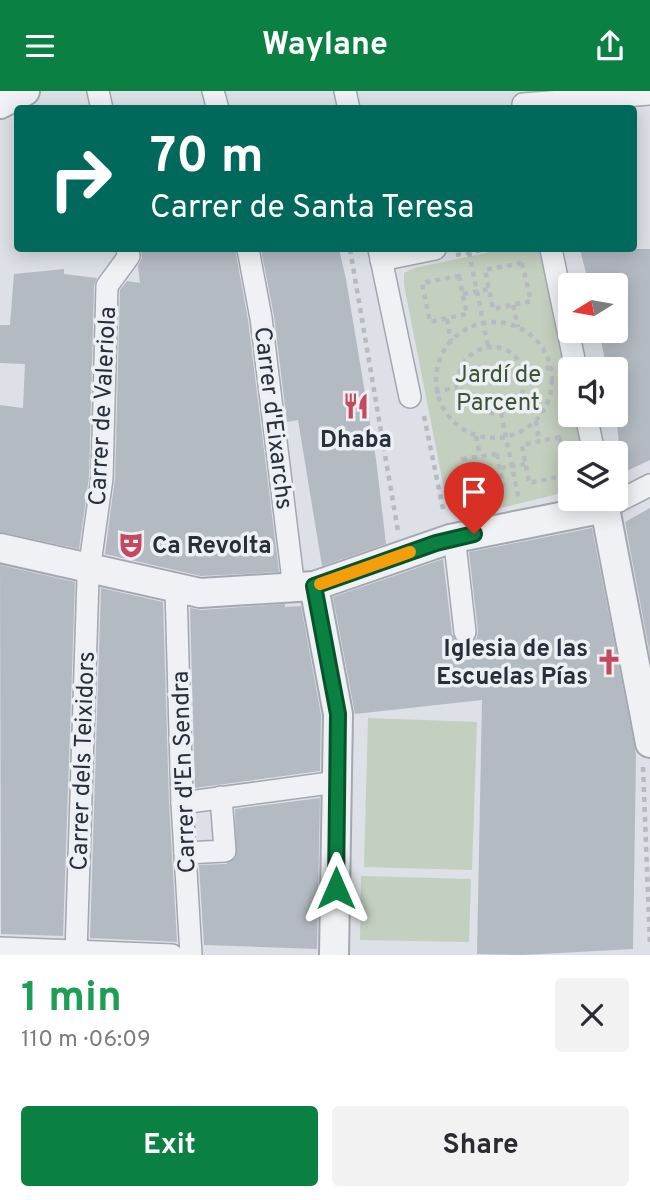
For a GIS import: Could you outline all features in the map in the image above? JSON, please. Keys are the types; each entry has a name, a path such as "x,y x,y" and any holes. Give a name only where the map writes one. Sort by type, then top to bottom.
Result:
{"street":[{"path":"0,104 25,91"},
{"path":"522,101 650,94"},
{"name":"Carrer de Valeriola","path":"89,569 102,478 107,286 129,256 128,252"},
{"name":"Carrer d'Eixarchs","path":"249,252 304,587"},
{"path":"402,252 380,254 410,397"},
{"path":"551,252 568,357"},
{"path":"628,494 650,485"},
{"path":"0,548 200,593 304,587 450,539 570,511"},
{"path":"606,511 650,743"},
{"path":"450,539 455,544 465,632"},
{"name":"Carrer dels Teixidors","path":"76,953 89,569"},
{"path":"304,587 338,714 334,955"},
{"name":"Carrer d'En Sendra","path":"176,589 182,803 191,955"},
{"path":"182,803 337,782"},
{"path":"185,853 225,851 221,797"},
{"path":"0,948 172,955"}],"path":[{"path":"351,252 398,535"},
{"path":"469,252 488,346"},
{"path":"522,263 531,301 513,305 493,309 485,270 522,263"},
{"path":"460,276 463,294 467,314 430,322 422,283 460,276"},
{"path":"463,294 489,289"},
{"path":"513,305 517,327"},
{"path":"447,319 451,341"},
{"path":"500,322 517,327 535,339 546,353 551,368 552,385 547,405 536,421 522,432 506,437 476,436 453,421 442,407 437,391 437,372 441,356 451,341 464,330 483,323 500,322"},
{"path":"488,346 503,348 517,358 526,373 524,391 515,406 501,413 483,414 467,404 458,387 459,370 470,354 488,346"},
{"path":"526,373 558,368"},
{"path":"501,413 522,511"},
{"path":"536,421 539,441"},
{"path":"476,436 480,456"},
{"path":"559,437 567,475 530,483 525,464 522,445 559,437"},
{"path":"498,454 501,468 503,485 469,492 462,459 498,454"},
{"path":"501,468 525,464"}],"green space":[{"name":"Jardí de Parcent","path":"490,252 543,254 558,325 558,343 562,343 565,357 558,357 558,427 580,427 583,441 558,441 558,494 468,516 454,515 447,504 404,285 404,273 414,268"},
{"path":"368,718 477,722 472,870 364,867"},
{"path":"361,876 471,879 469,942 360,940"}],"building":[{"path":"637,249 650,249 650,460 628,470 628,441 619,441 617,427 628,427 628,357 604,357 602,343 628,343 628,273 586,273 581,252 637,252"},
{"path":"141,252 236,252 248,320 279,572 201,576 105,554 115,478 120,290 127,281 140,283 138,266"},
{"path":"262,252 340,252 376,459 386,544 322,566 298,420 287,422 274,316"},
{"path":"64,269 64,274 97,278 94,286 89,477 79,549 0,532 0,405 23,408 25,364 0,363 0,325 10,325 14,274"},
{"path":"650,508 650,655 625,522"},
{"path":"592,528 636,754 633,949 522,955 477,954 482,700 355,714 333,597 443,559 452,634 459,644 467,645 477,638 478,631 469,552"},
{"path":"0,565 75,582 63,936 1,934"},
{"path":"101,588 163,602 169,803 177,942 90,938"},
{"path":"285,604 285,607 301,606 321,715 320,771 195,788 190,608 201,610"},
{"path":"320,798 317,949 204,945 199,865 226,864 236,857 235,809"}],"slow traffic":[{"path":"320,584 410,552"}],"place":[{"name":"Dhaba","path":"356,406"},
{"name":"Ca Revolta","path":"131,545"},
{"name":"Iglesia de las Escuelas Pías","path":"609,662"}],"route":[{"path":"336,888 338,714 314,586 436,543 474,534"}]}
